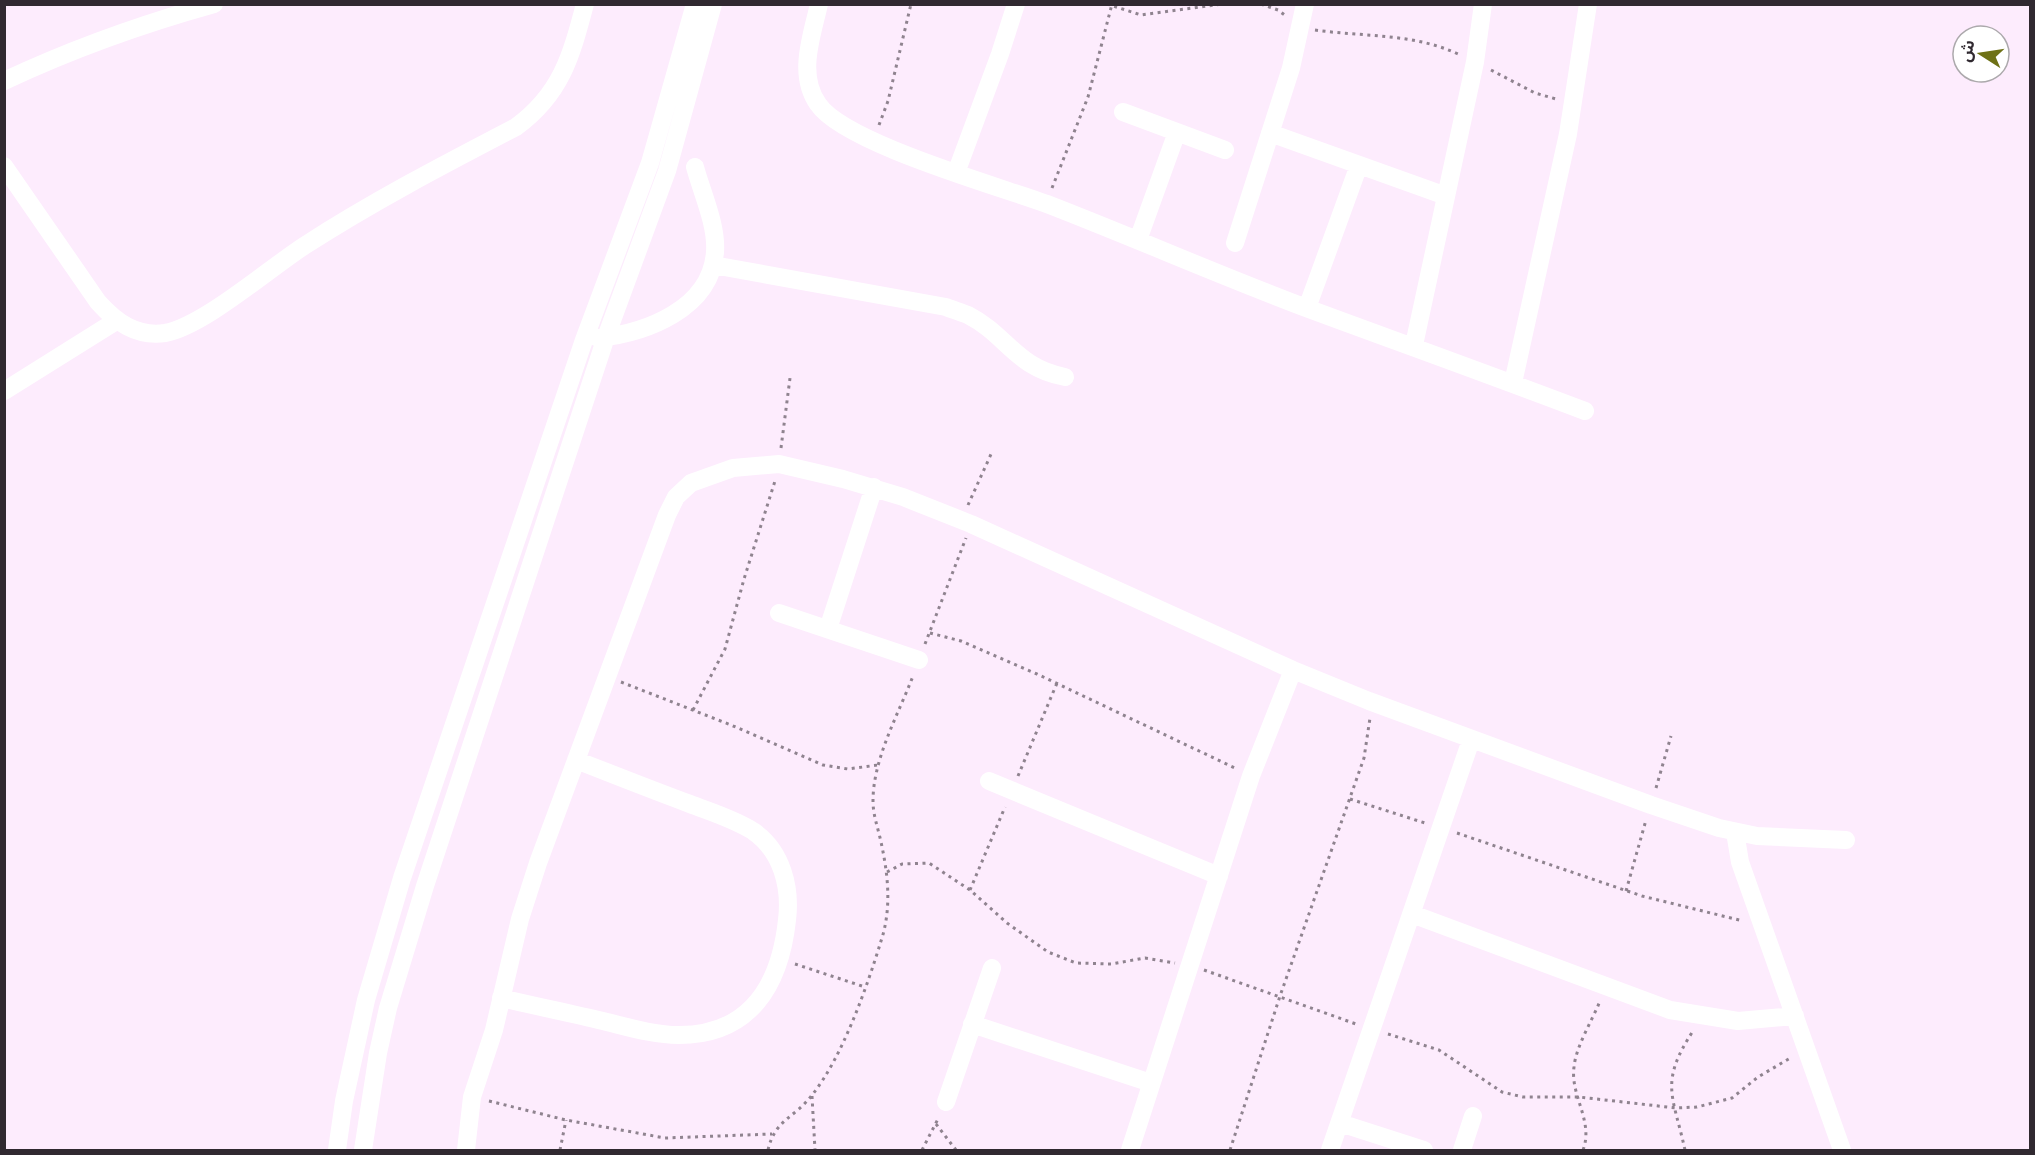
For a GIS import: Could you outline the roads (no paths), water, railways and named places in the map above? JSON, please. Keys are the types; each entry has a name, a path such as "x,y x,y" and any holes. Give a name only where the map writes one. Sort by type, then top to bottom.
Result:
{"street":[{"path":"4,81 60,55 163,18 214,4"},
{"path":"4,166 98,302 116,321 140,332 166,333 214,309 303,247 396,189 516,128 548,99 560,81 585,4"},
{"path":"338,1150 355,1046 378,956 431,790 585,340 650,163 695,4"},
{"path":"363,1150 378,1053 388,1008 511,620 606,338 667,171 713,4"},
{"path":"819,4 806,66 809,86 817,104 830,118 871,140 1046,204 1307,308 1414,345 1585,411"},
{"path":"956,173 1016,4"},
{"path":"1235,243 1301,28 1305,4"},
{"path":"1414,345 1475,62 1483,4"},
{"path":"1513,383 1559,182 1588,4"},
{"path":"1123,112 1225,150"},
{"path":"1138,240 1177,132"},
{"path":"1270,133 1446,196"},
{"path":"1307,308 1359,165"},
{"path":"585,340 606,338 669,319 690,303 705,283 713,265 714,237 695,167"},
{"path":"713,265 946,307 968,315 1032,367 1065,377"},
{"path":"4,391 116,321"},
{"path":"466,1150 472,1097 534,874 667,515 676,497 691,483 709,474 733,468 779,464 874,488 966,522 1293,670 1369,701 1697,821 1735,832 1781,838 1846,840"},
{"path":"828,629 874,488"},
{"path":"779,613 919,660"},
{"path":"1130,1150 1251,776 1293,670"},
{"path":"1330,1150 1471,740"},
{"path":"501,998 646,1031 679,1035 708,1031 735,1023 756,1006 779,959 787,926 788,891 784,874 772,851 754,832 729,819 576,760"},
{"path":"989,781 1219,876"},
{"path":"1735,832 1740,862 1842,1150"},
{"path":"1412,914 1670,1010 1738,1021 1795,1016"},
{"path":"946,1102 992,968"},
{"path":"972,1024 1151,1083"},
{"path":"1462,1150 1473,1116"},
{"path":"1340,1123 1424,1150"}]}
